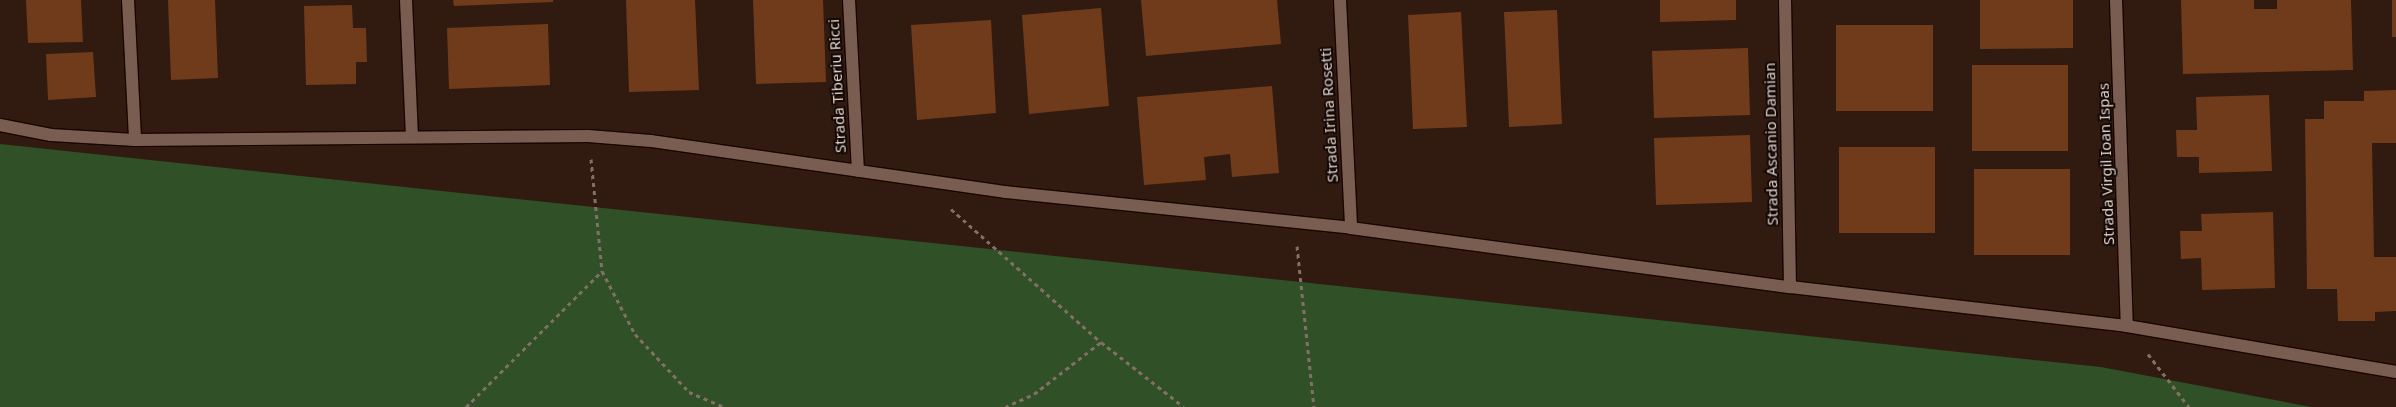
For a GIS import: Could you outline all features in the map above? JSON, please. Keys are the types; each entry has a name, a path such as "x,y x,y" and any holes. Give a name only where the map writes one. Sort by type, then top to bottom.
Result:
{"street":[{"path":"128,0 135,140"},
{"path":"406,0 412,136"},
{"name":"Strada Tiberiu Ricci","path":"849,0 858,171"},
{"name":"Strada Irina Rosetti","path":"1340,0 1351,228"},
{"name":"Strada Ascanio Damian","path":"1784,0 1790,288"},
{"name":"Strada Virgil Ioan Ispas","path":"2116,0 2127,326"},
{"path":"0,124 51,135 135,140 412,136 588,136 651,141 1005,192 1351,228 1790,288 2127,326 2396,372"}],"path":[{"path":"588,136 602,271 635,334 689,392 724,407"},
{"path":"946,205 1101,342 1184,407"},
{"path":"1294,223 1314,407"},
{"path":"466,407 602,271"},
{"path":"2127,326 2189,407"},
{"path":"1006,407 1034,394 1101,342"}],"green space":[{"path":"0,144 2101,367 2311,407 0,407"}],"building":[{"path":"26,0 81,0 83,42 28,43"},
{"path":"168,0 215,0 218,78 171,80"},
{"path":"453,0 553,0 553,2 454,6"},
{"path":"626,0 695,0 699,90 629,92"},
{"path":"753,0 823,0 826,82 756,84"},
{"path":"1141,0 1277,0 1281,44 1146,56"},
{"path":"1660,0 1736,0 1736,20 1660,22"},
{"path":"1980,0 2073,0 2073,48 1980,49"},
{"path":"2181,0 2254,0 2254,9 2277,9 2277,0 2351,0 2353,70 2183,74"},
{"path":"2392,0 2396,0 2396,37 2392,37"},
{"path":"352,5 353,28 366,28 367,62 356,62 356,84 306,85 304,6"},
{"path":"1101,8 1109,106 1029,114 1022,15"},
{"path":"1557,10 1562,124 1509,127 1504,12"},
{"path":"1461,12 1467,127 1413,129 1408,15"},
{"path":"991,20 996,113 917,120 911,25"},
{"path":"548,24 550,85 449,89 447,28"},
{"path":"1836,25 1933,25 1933,111 1836,111"},
{"path":"1748,48 1750,115 1654,118 1652,51"},
{"path":"93,52 96,97 48,100 46,54"},
{"path":"1972,65 2068,65 2068,151 1972,151"},
{"path":"1272,86 1279,173 1232,177 1230,154 1204,157 1206,180 1144,185 1137,97"},
{"path":"2396,90 2396,143 2372,143 2374,257 2396,257 2396,311 2375,312 2375,321 2338,321 2337,289 2307,289 2305,119 2324,119 2324,101 2364,101 2364,91"},
{"path":"2269,95 2272,171 2199,173 2199,157 2177,157 2176,130 2197,130 2196,97"},
{"path":"1750,135 1752,202 1656,205 1654,138"},
{"path":"1839,147 1935,147 1935,233 1839,233"},
{"path":"1974,169 2070,169 2070,255 1974,255"},
{"path":"2273,212 2275,288 2202,290 2201,258 2181,259 2180,231 2202,231 2201,214"}]}
